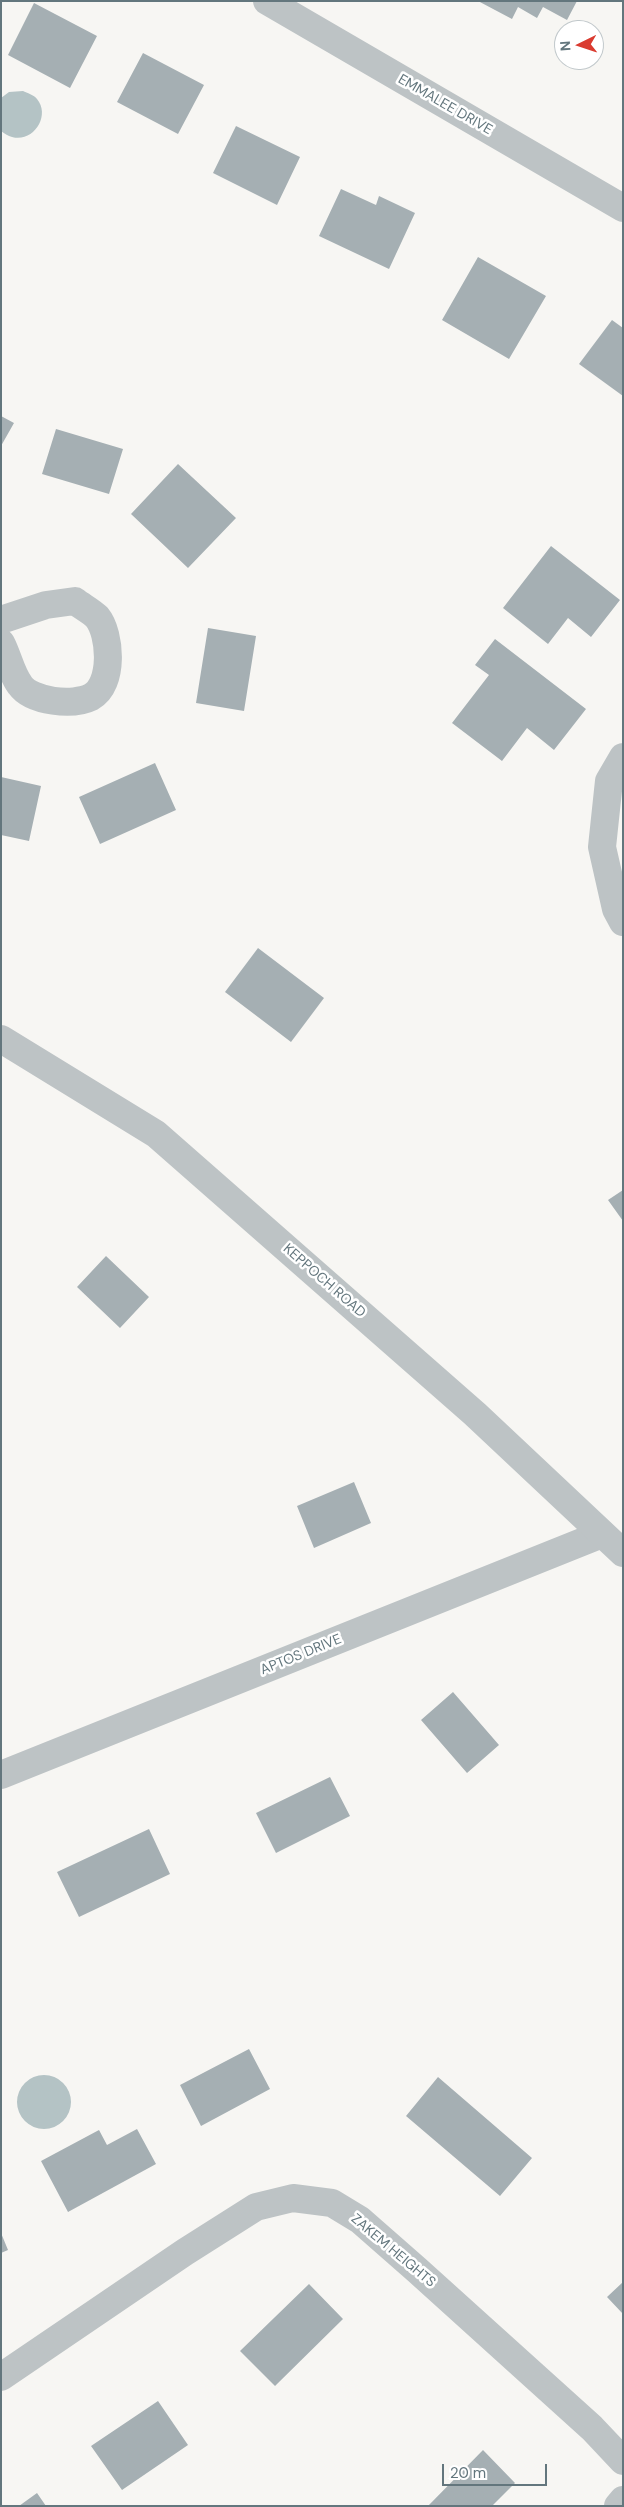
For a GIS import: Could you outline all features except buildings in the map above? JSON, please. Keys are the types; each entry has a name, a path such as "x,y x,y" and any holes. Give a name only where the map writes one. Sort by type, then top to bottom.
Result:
{"street":[{"name":"EMMALEE DRIVE","path":"267,1 623,208"},
{"path":"1,620 46,605 75,601 97,617 109,645 106,678 92,696 66,703 38,697 20,686 1,643"},
{"path":"623,757 609,781 602,847 616,909 623,922"},
{"name":"KEPPOCH ROAD","path":"1,1039 156,1134 475,1414 623,1554"},
{"name":"APTOS DRIVE","path":"1,1775 602,1534"},
{"name":"ZAKEM HEIGHTS","path":"1,2377 256,2207 293,2198 332,2204 360,2220 592,2428 623,2461"},
{"path":"618,2506 623,2500"}],"shaded area":[{"path":"23,91 37,99 41,106 41,120 38,127 27,136 20,138 12,137 1,131 1,98 9,92"},
{"path":"39,2075 49,2075 59,2079 67,2087 71,2102 67,2117 59,2125 49,2129 39,2129 29,2125 21,2117 17,2107 17,2097 21,2087 29,2079"}]}
